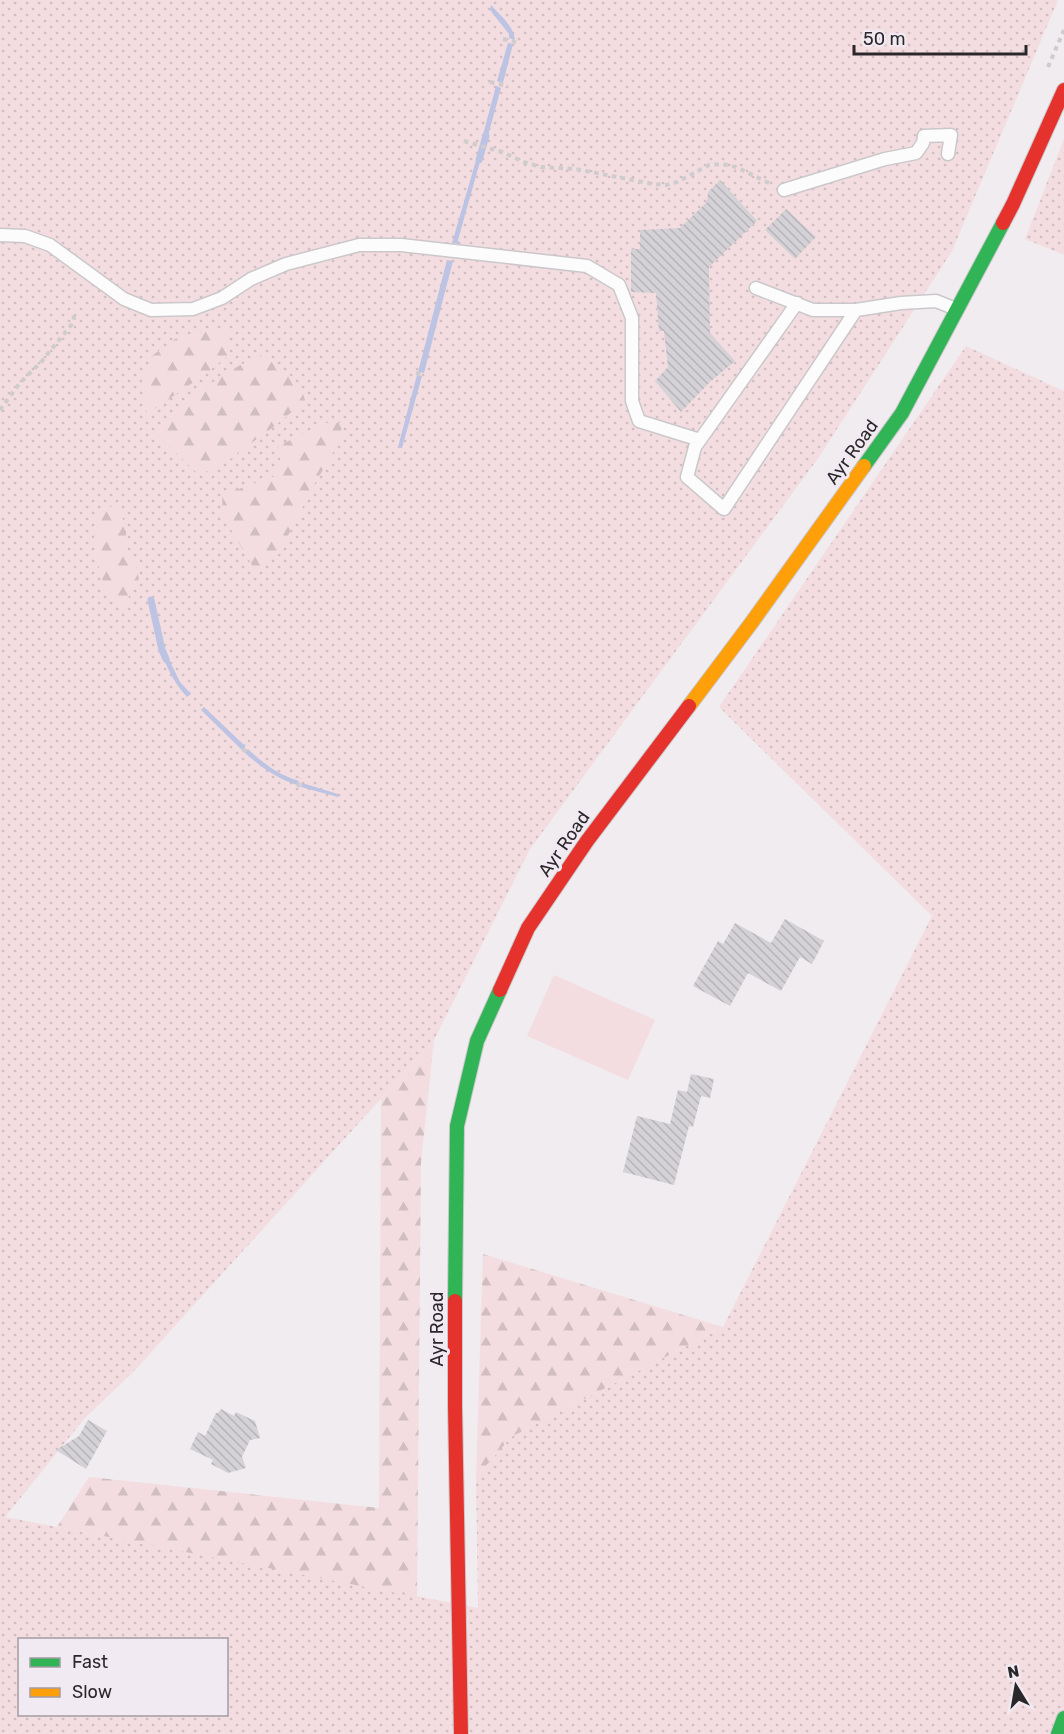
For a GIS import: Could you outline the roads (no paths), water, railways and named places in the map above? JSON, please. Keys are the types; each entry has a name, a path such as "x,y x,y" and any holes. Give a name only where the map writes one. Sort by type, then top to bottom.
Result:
{"main road":[{"name":"Ayr Road","path":"461,1734 455,1406 455,1217 458,1126 477,1041 528,928 587,842 752,622 902,413 1013,204 1064,90"},
{"path":"1058,1734 1064,1718"}],"lane":[{"path":"778,188 885,159 916,153 923,144 924,136 951,135 948,154"},
{"path":"0,235 25,236 50,245 124,299 151,310 193,309 222,298 251,279 286,264 359,245 401,245 587,266 620,285 632,318 632,401 639,421 700,441"},
{"path":"756,288 813,310 856,310 901,303 936,301 957,310"},
{"path":"797,303 695,447 687,477 724,509 856,310"}],"water":[{"path":"491,5 509,25 515,40 509,38 509,34 490,10"},
{"path":"508,43 513,44 503,83 497,81"},
{"path":"496,86 501,88 486,143 481,142"},
{"path":"479,150 483,151 458,240 459,244 452,243"},
{"path":"447,260 453,261 424,373 418,372"},
{"path":"417,375 422,376 402,448 398,447"},
{"path":"164,649 180,682 191,694 187,697 169,671 162,654"},
{"path":"204,707 246,745 242,750 201,710"},
{"path":"248,749 272,768 299,781 297,785 263,767 245,753"},
{"path":"302,783 338,794 338,797 301,787"}],"waterway":[{"path":"479,160 486,136"},
{"path":"151,600 166,659"}]}
